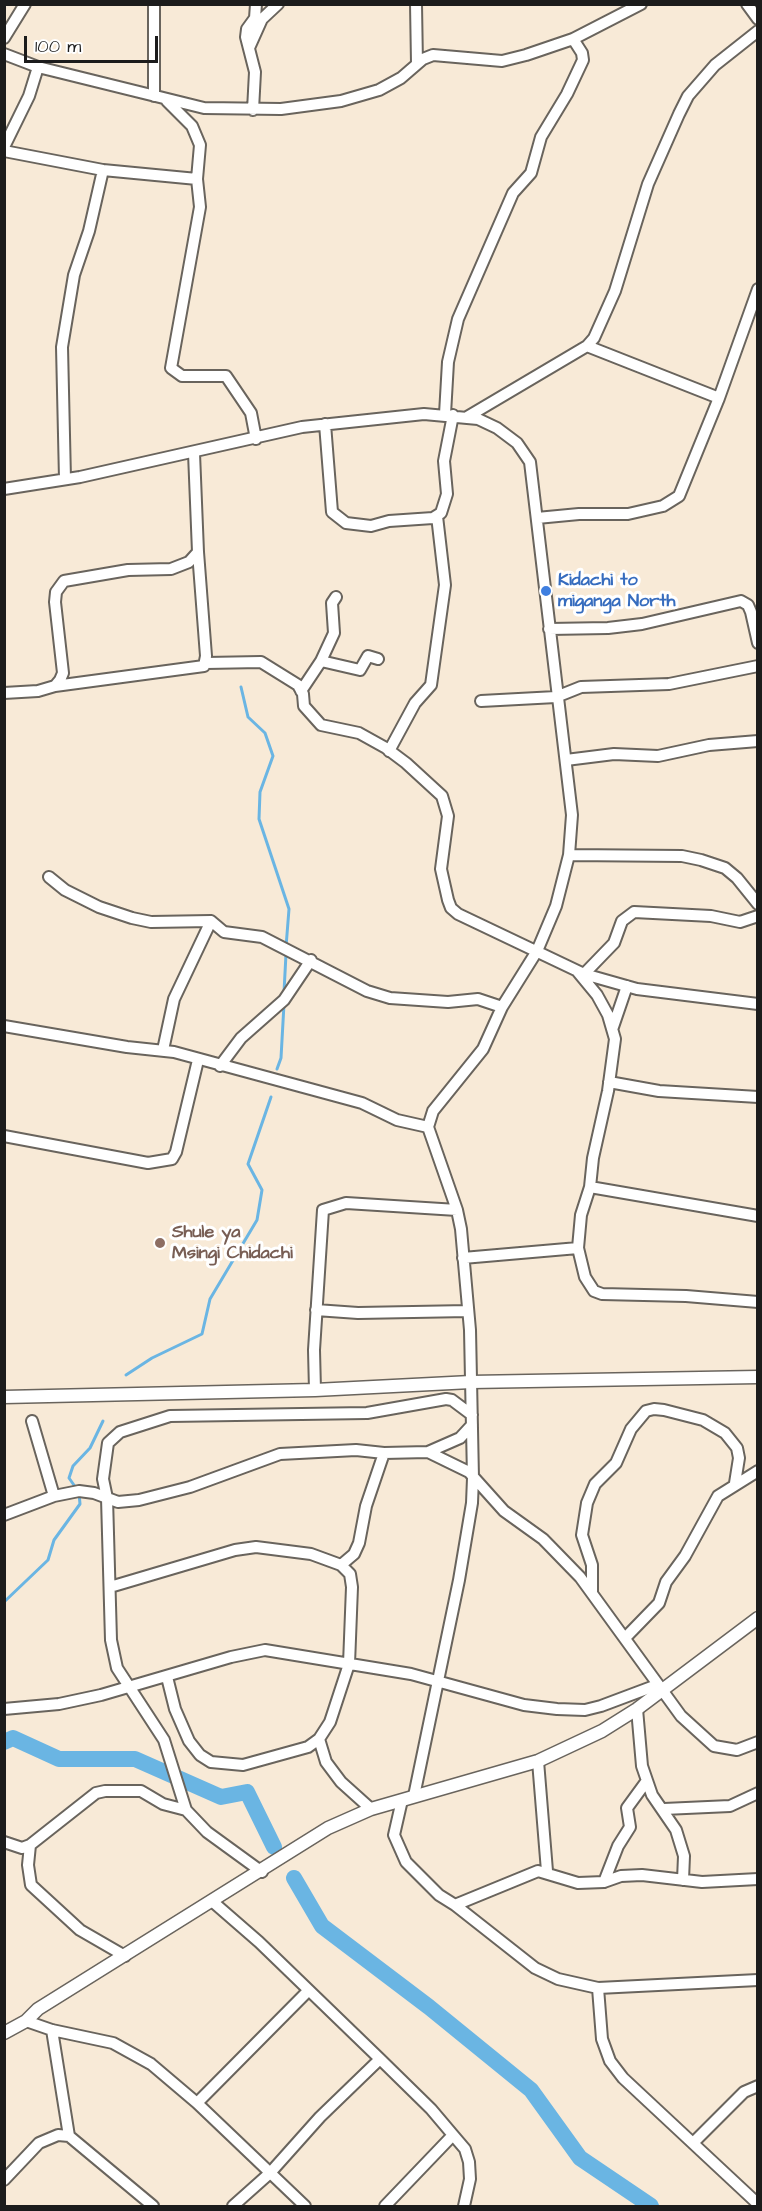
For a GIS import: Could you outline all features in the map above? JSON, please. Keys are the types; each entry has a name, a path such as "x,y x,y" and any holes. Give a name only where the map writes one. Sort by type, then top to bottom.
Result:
{"street":[{"path":"4,38 25,4"},
{"path":"153,4 154,96"},
{"path":"253,110 255,72 246,30 255,18 256,4"},
{"path":"249,48 262,19 278,4"},
{"path":"416,4 417,64"},
{"path":"747,4 758,19"},
{"path":"4,54 38,67 166,100 216,110 253,110 319,104 362,96 389,86 417,64 433,55 502,61 573,39 636,6"},
{"path":"467,417 587,346 603,322 648,184 684,105 716,65 758,31"},
{"path":"389,751 415,703 431,685 445,585 438,516 447,494 444,461 449,414 448,362 458,319 513,193 531,173 542,137 580,67 582,53 573,39"},
{"path":"38,67 29,96 4,149 103,170 196,179"},
{"path":"166,100 192,126 198,137 196,179 200,207 171,368 182,376 226,376 251,413 256,439"},
{"path":"65,479 62,347 74,275 103,170"},
{"path":"537,518 579,514 628,514 663,506 680,496 719,398 758,289"},
{"path":"587,346 719,398"},
{"path":"4,489 194,453 325,424 408,415 449,414 478,419 497,428 517,443 530,462 556,697 572,815 569,855 556,906 537,951 502,1007 483,1049 433,1111 428,1127 457,1210 463,1258 471,1382 472,1503 439,1681 408,1798 394,1835 406,1862 426,1884 535,1968 558,1979 598,1988 758,1980"},
{"path":"325,424 332,512 339,520 352,525 371,526 438,516"},
{"path":"194,453 206,663"},
{"path":"55,686 63,673 55,602 56,592 64,581 128,570 171,569 189,562 198,552"},
{"path":"301,690 321,661 334,633 332,603 336,597"},
{"path":"549,629 608,628 659,621 741,601 748,605 751,612 758,643"},
{"path":"321,661 360,670 368,656 378,659"},
{"path":"4,693 38,691 55,686 197,669 206,663 261,662 298,685 304,706 321,725 359,733 389,751 442,796 448,816 441,869 451,908 581,973 627,986 758,1004"},
{"path":"481,701 556,697 581,687 669,684 758,666"},
{"path":"566,760 614,754 658,756 709,745 758,741"},
{"path":"569,855 682,856 701,860 724,868 737,878 758,904"},
{"path":"49,877 65,890 99,907 132,918 151,922 211,921 224,932 262,937 311,960 367,991 390,998 448,1002 478,999 502,1007"},
{"path":"581,973 614,943 622,921 634,912 711,916 740,922 758,916"},
{"path":"163,1050 174,999 211,921"},
{"path":"220,1066 250,1028 284,1000 311,960"},
{"path":"581,973 597,995 613,1027 615,1039 609,1082 593,1158 590,1187 581,1215 578,1248 585,1277 594,1291 602,1294 686,1296 758,1302"},
{"path":"613,1027 627,986"},
{"path":"7,1028 127,1047 163,1050 362,1103 397,1120 428,1127"},
{"path":"4,1136 148,1163 172,1159 176,1152 198,1060"},
{"path":"609,1082 659,1091 758,1097"},
{"path":"590,1187 758,1216"},
{"path":"315,1390 314,1350 323,1210 346,1203 457,1210"},
{"path":"463,1258 578,1248"},
{"path":"316,1310 358,1313 468,1311"},
{"path":"4,1397 315,1390 471,1382 758,1377"},
{"path":"262,1872 207,1832 186,1810 164,1740 130,1688 113,1656 107,1498 103,1479 108,1443 120,1432 162,1417 257,1413 368,1413 446,1399 452,1400 472,1420"},
{"path":"592,1593 592,1565 582,1534 587,1503 595,1484 616,1463 631,1429 646,1412 654,1408 703,1420 725,1433 737,1448 739,1458 735,1483"},
{"path":"5,1514 54,1496 79,1491 128,1502 138,1500 190,1487 280,1454 356,1450 384,1453 428,1452 460,1438 472,1420"},
{"path":"33,1421 54,1496"},
{"path":"428,1452 463,1468 504,1511 543,1539 592,1593 681,1716 714,1746 737,1750 758,1742"},
{"path":"341,1565 354,1554 359,1543 369,1496 384,1453"},
{"path":"626,1637 659,1603 666,1582 685,1556 718,1496 735,1483 758,1471"},
{"path":"110,1587 244,1548 296,1550 347,1569 352,1580 349,1664 338,1704 319,1739 308,1747 243,1765 211,1762 200,1755 189,1741 175,1709 167,1677"},
{"path":"4,2033 26,2021 38,2009 170,1926 262,1872 328,1828 371,1809 538,1761 602,1731 638,1708 659,1687 758,1618"},
{"path":"4,1709 59,1704 130,1688 231,1657 266,1650 411,1674 525,1705 585,1710 659,1687"},
{"path":"638,1708 642,1767 652,1795 664,1809 676,1830 684,1856 683,1880"},
{"path":"319,1739 326,1762 341,1782 371,1809"},
{"path":"538,1761 547,1871"},
{"path":"604,1882 618,1846 630,1827 627,1808 646,1782"},
{"path":"4,1842 22,1848 30,1845 96,1793 131,1789 141,1791 163,1804 186,1810"},
{"path":"664,1809 730,1806 758,1793"},
{"path":"30,1845 28,1865 32,1885 80,1930 125,1956"},
{"path":"455,1905 529,1872 547,1871 571,1882 604,1882 621,1876 642,1875 702,1882 758,1879"},
{"path":"213,1902 380,2059 431,2109 465,2149 469,2162 470,2180 464,2206"},
{"path":"598,1988 602,2039 610,2061 642,2097 758,2204"},
{"path":"197,2103 308,1990"},
{"path":"26,2021 52,2030 95,2037 113,2043 151,2064 197,2103 305,2206"},
{"path":"52,2030 69,2136"},
{"path":"233,2206 270,2173 320,2117 380,2059"},
{"path":"693,2144 744,2092 758,2086"},
{"path":"385,2206 453,2135"},
{"path":"4,2180 39,2144 58,2136 69,2136 153,2206"}],"waterway":[{"path":"241,687 248,717 265,733 273,756 260,792 259,819 289,909 286,947"},
{"path":"284,992 286,954"},
{"path":"277,1069 281,1058 284,1004"},
{"path":"126,1375 152,1358 202,1334 210,1299 257,1220 262,1190 248,1164 271,1097"},
{"path":"76,1488 69,1478 73,1466 90,1448 103,1421"},
{"path":"4,1602 48,1560 54,1540 80,1504 79,1493"},
{"path":"4,1742 13,1738 59,1759 135,1759 221,1797 247,1792 274,1847"},
{"path":"294,1878 322,1926 429,2007 531,2090 580,2158 651,2206"}],"place":[{"name":"Kidachi to miganga North","path":"546,591"},
{"name":"Shule ya Msingi Chidachi","path":"160,1243"}]}
